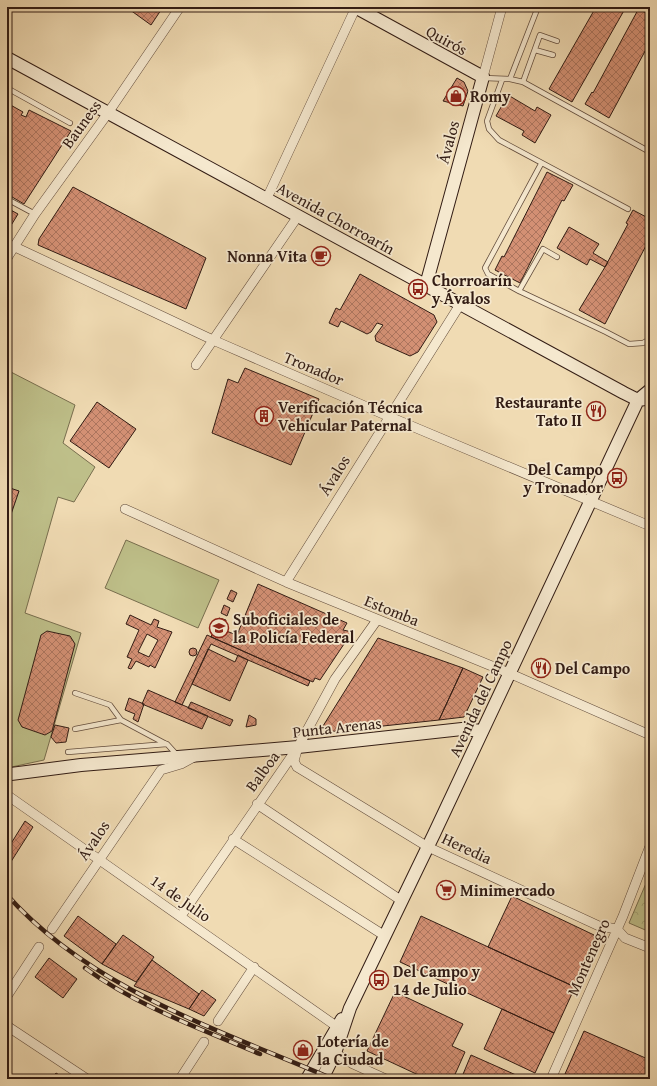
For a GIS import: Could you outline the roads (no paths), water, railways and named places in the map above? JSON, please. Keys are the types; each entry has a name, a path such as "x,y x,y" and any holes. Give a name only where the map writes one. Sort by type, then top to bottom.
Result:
{"main road":[{"name":"Quirós","path":"355,7 482,77"},
{"name":"Avenida Chorroarín","path":"7,58 426,285 644,399"},
{"name":"Ávalos","path":"426,285 482,77"},
{"path":"644,399 650,390"},
{"name":"Avenida del Campo","path":"322,1079 335,1053 350,1008 592,501 644,399"},
{"name":"Punta Arenas","path":"11,774 81,765 178,756 298,748 462,729 482,731"},
{"name":"Avenida del Campo","path":"307,1079 336,1026 350,1008"}],"street":[{"name":"Bauness","path":"7,258 15,248 35,214 108,113 180,7"},
{"path":"267,198 355,7"},
{"name":"Ávalos","path":"482,77 502,7"},
{"path":"196,365 298,216"},
{"name":"Tronador","path":"15,248 213,340 390,417 650,526"},
{"name":"Ávalos","path":"286,582 461,303"},
{"name":"Estomba","path":"125,509 286,582 509,673 650,735"},
{"name":"Balboa","path":"182,916 257,804 298,748 335,679 376,620"},
{"name":"Heredia","path":"298,748 294,762 297,767 428,847 599,926 617,928"},
{"name":"Punta Arenas","path":"161,770 181,764 195,756"},
{"name":"Ávalos","path":"52,929 161,770"},
{"name":"14 de Julio","path":"7,795 182,916 336,1026"},
{"path":"257,804 402,901"},
{"path":"233,839 385,936"},
{"name":"Montenegro","path":"551,1079 617,928 650,846"},
{"path":"617,928 625,938 650,948"},
{"path":"7,996 39,947"},
{"path":"218,1021 254,967"},
{"path":"7,1026 87,1079"},
{"path":"180,1079 204,1042"},
{"path":"335,1053 353,1064 386,1079"}],"lane":[{"path":"510,79 538,7"},
{"path":"523,82 540,35 557,40"},
{"path":"535,50 553,55"},
{"path":"482,77 502,80 510,79 523,82 650,152"},
{"path":"502,80 487,121 489,129 499,140 541,164 628,209"},
{"path":"7,88 70,123"},
{"path":"541,164 485,265 488,274 519,291 629,344 643,343 650,339"},
{"path":"7,199 35,214"},
{"path":"519,291 543,249 557,257"},
{"path":"75,693 110,705 121,720 167,744 178,756"},
{"path":"75,729 121,720"},
{"path":"68,752 167,744"}],"railway":[{"path":"7,895 41,928 78,957 118,982 203,1024 333,1079"},
{"path":"85,968 126,994 170,1016 260,1054"}],"place":[{"name":"Romy","path":"456,96"},
{"name":"Nonna Vita","path":"321,256"},
{"name":"Chorroarín y Ávalos","path":"418,289"},
{"name":"Restaurante Tato II","path":"596,411"},
{"name":"Verificación Técnica Vehicular Paternal","path":"264,416"},
{"name":"Del Campo y Tronador","path":"617,478"},
{"name":"Suboficiales de la Policía Federal","path":"219,628"},
{"name":"Del Campo","path":"541,668"},
{"name":"Minimercado","path":"446,890"},
{"name":"Del Campo y 14 de Julio","path":"379,980"},
{"name":"Lotería de la Ciudad","path":"303,1050"}]}
